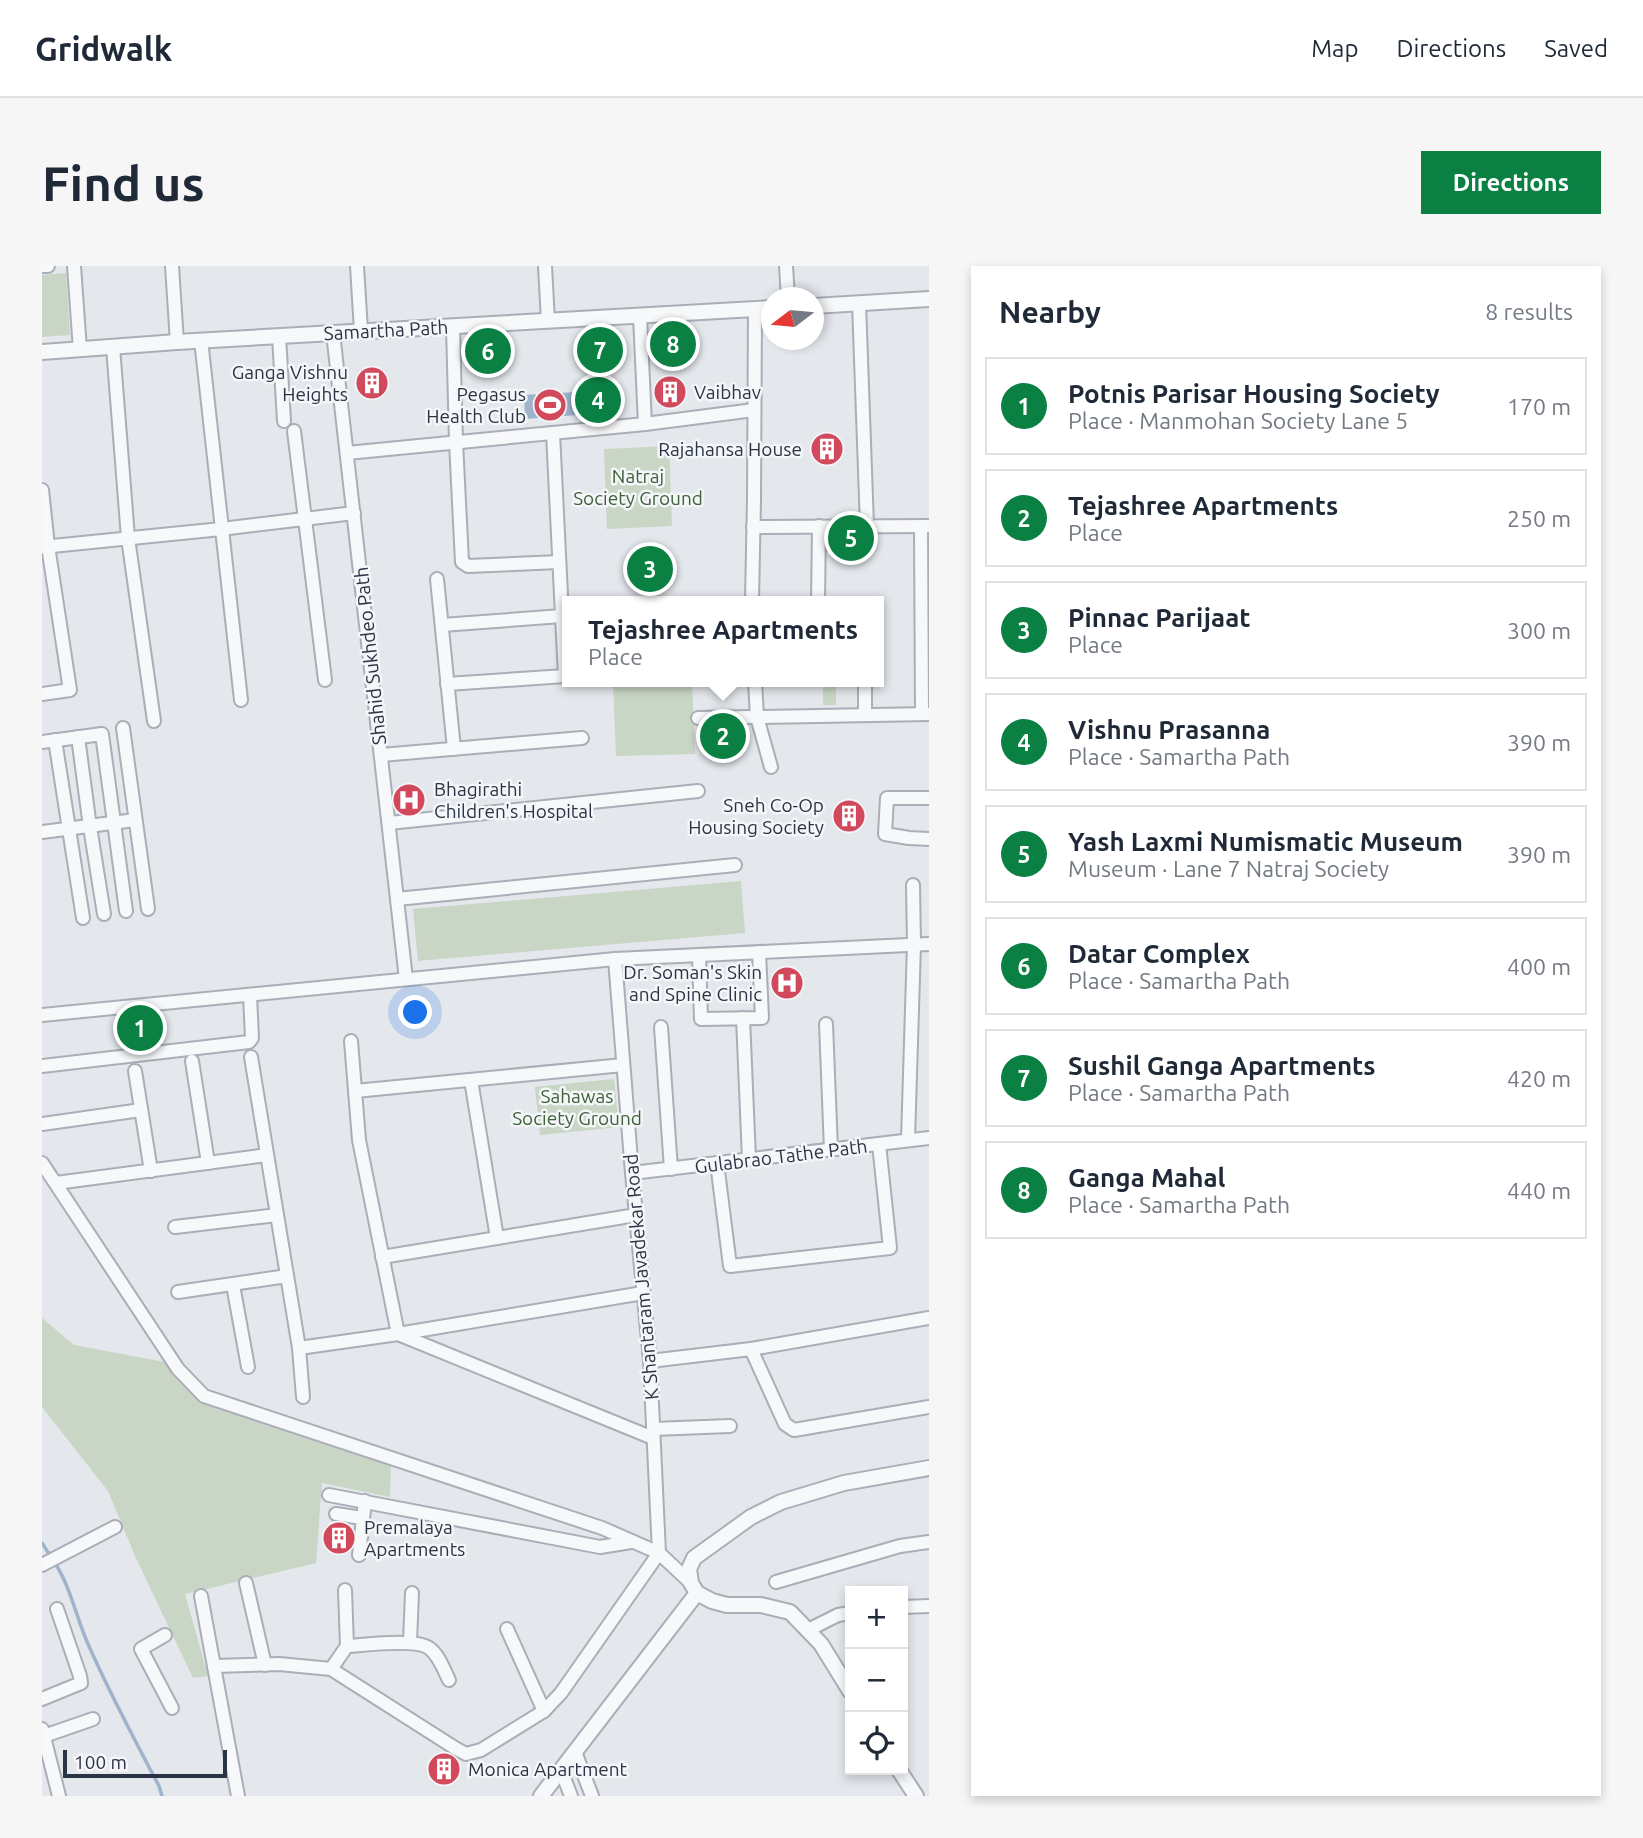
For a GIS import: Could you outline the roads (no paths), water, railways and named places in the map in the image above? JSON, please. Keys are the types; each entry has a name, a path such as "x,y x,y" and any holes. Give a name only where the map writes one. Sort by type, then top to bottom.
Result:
{"street":[{"path":"42,266 48,266"},
{"path":"74,266 80,350"},
{"path":"172,266 177,342"},
{"path":"357,266 361,331"},
{"path":"545,266 548,321"},
{"path":"786,266 787,287"},
{"path":"824,305 929,299"},
{"path":"859,303 867,526"},
{"path":"752,596 755,309"},
{"name":"Samartha Path","path":"42,352 761,309"},
{"path":"640,316 645,424"},
{"path":"453,326 461,560 468,566 559,562"},
{"name":"Shahid Sukhdeo Path","path":"333,333 406,979"},
{"path":"279,336 284,421"},
{"path":"201,341 241,700"},
{"path":"113,347 128,538 154,721"},
{"path":"347,453 645,424 754,410"},
{"path":"294,431 325,680"},
{"path":"442,625 562,616 553,433"},
{"path":"42,490 45,546 70,690 42,694"},
{"path":"45,546 354,513"},
{"path":"818,596 819,526"},
{"path":"698,718 926,714 925,526 753,527"},
{"path":"438,579 454,749"},
{"path":"447,684 562,676"},
{"path":"755,687 757,717 771,767"},
{"path":"865,714 866,687"},
{"path":"123,728 148,909"},
{"path":"83,918 69,830 49,741 102,734 126,911"},
{"path":"78,737 104,914"},
{"path":"381,755 582,738"},
{"path":"388,823 698,791"},
{"path":"929,798 887,798 885,834 929,839"},
{"path":"42,832 135,820"},
{"path":"397,899 735,864"},
{"path":"908,1140 914,944 913,885"},
{"path":"42,1015 615,959 929,944"},
{"path":"699,955 701,1019 762,1018 759,952"},
{"name":"K Shantaram Javadekar Road","path":"615,959 650,1361 659,1553"},
{"path":"42,1066 249,1042 252,1038 250,995"},
{"path":"743,1018 750,1159"},
{"path":"826,1024 831,1150"},
{"path":"661,1027 671,1169"},
{"path":"351,1041 359,1140 398,1334"},
{"path":"251,1057 299,1348 303,1397"},
{"path":"192,1061 208,1163"},
{"path":"355,1091 623,1065"},
{"path":"135,1072 151,1171"},
{"path":"471,1080 497,1238"},
{"path":"42,1124 141,1110"},
{"name":"Gulabrao Tathe Path","path":"632,1173 929,1138"},
{"path":"717,1163 730,1266 890,1248 878,1144"},
{"path":"56,1183 267,1155"},
{"path":"42,1163 178,1369 204,1396 602,1528 659,1553 694,1588 712,1601 727,1605 761,1605 790,1612 821,1644 845,1683"},
{"path":"175,1227 277,1215"},
{"path":"382,1257 636,1215"},
{"path":"178,1292 287,1276"},
{"path":"233,1285 248,1367"},
{"path":"299,1348 643,1293"},
{"path":"650,1361 751,1349 929,1318"},
{"path":"398,1334 653,1434 730,1426"},
{"path":"751,1349 785,1424 794,1430 929,1407"},
{"path":"694,1588 689,1569 694,1558 751,1517 781,1502 844,1483 929,1468"},
{"path":"329,1494 600,1547 632,1541"},
{"path":"359,1555 365,1501"},
{"path":"336,1514 362,1518"},
{"path":"45,1564 115,1527"},
{"path":"776,1582 900,1546 929,1542"},
{"path":"214,1666 265,1665 331,1669 466,1754 481,1750 544,1711 561,1693 659,1553"},
{"path":"246,1583 265,1665"},
{"path":"541,1796 694,1588"},
{"path":"331,1669 347,1646 345,1590"},
{"path":"410,1642 412,1592"},
{"path":"201,1596 238,1796"},
{"path":"908,1607 929,1606"},
{"path":"42,1699 80,1684 80,1676 57,1609"},
{"path":"808,1630 845,1614"},
{"path":"507,1629 544,1711"},
{"path":"165,1635 141,1649 172,1708"},
{"path":"347,1646 410,1642 421,1644 429,1647 435,1654 449,1680"},
{"path":"59,1796 43,1732 93,1719"},
{"path":"575,1752 592,1796"},
{"path":"561,1770 571,1796"},
{"path":"902,1775 916,1796"}],"water":[{"name":"Pegasus Health Club","path":"576,392 577,415 525,419 524,395"}],"waterway":[{"path":"42,1543 51,1557"},
{"path":"55,1563 96,1662 162,1796"}],"place":[{"name":"Ganga Mahal","path":"673,344"},
{"name":"Sushil Ganga Apartments","path":"600,350"},
{"name":"Datar Complex","path":"488,351"},
{"name":"Ganga Vishnu Heights","path":"372,383"},
{"name":"Vaibhav","path":"670,392"},
{"name":"Vishnu Prasanna","path":"598,400"},
{"name":"Pegasus Health Club","path":"550,405"},
{"name":"Rajahansa House","path":"827,449"},
{"name":"Yash Laxmi Numismatic Museum","path":"851,538"},
{"name":"Pinnac Parijaat","path":"650,569"},
{"name":"Tejashree Apartments","path":"723,736"},
{"name":"Bhagirathi Children's Hospital","path":"409,800"},
{"name":"Sneh Co-Op Housing Society","path":"849,816"},
{"name":"Dr. Soman's Skin and Spine Clinic","path":"787,983"},
{"name":"Potnis Parisar Housing Society","path":"140,1028"},
{"name":"Premalaya Apartments","path":"339,1538"},
{"name":"Monica Apartment","path":"444,1769"}],"park label":[{"name":"Natraj Society Ground","path":"638,487"},
{"name":"Sahawas Society Ground","path":"577,1107"}]}
